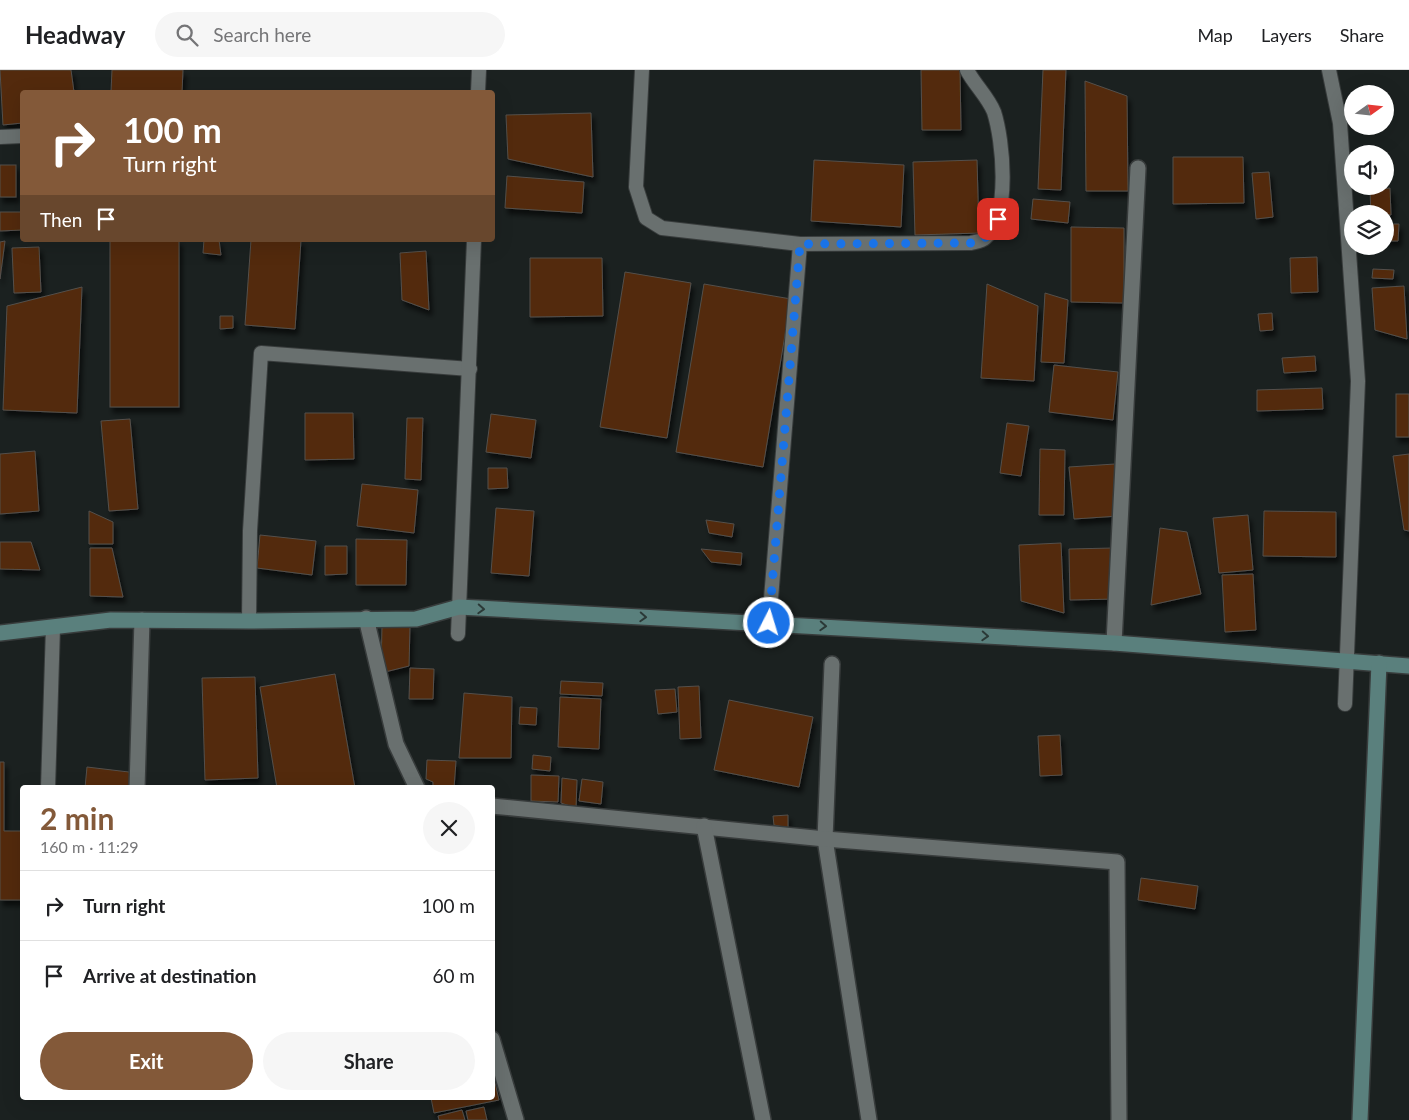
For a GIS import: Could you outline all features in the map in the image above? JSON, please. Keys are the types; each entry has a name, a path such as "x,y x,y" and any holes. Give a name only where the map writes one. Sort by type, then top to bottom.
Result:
{"main road":[{"path":"0,633 111,620 416,619 459,608 769,623 1114,643 1409,666"},
{"path":"1360,1120 1380,664"}],"street":[{"path":"1114,643 1138,168"},
{"path":"366,618 396,744 416,785"},
{"path":"137,785 142,620"},
{"path":"832,664 825,838 868,1120"},
{"path":"495,806 825,838 1117,862 1119,1120"},
{"path":"704,826 763,1120"},
{"path":"495,1049 516,1120"}],"lane":[{"path":"478,90 479,70"},
{"path":"642,70 636,187 646,218 662,228 800,244 971,243 985,238 998,219 1002,180 1000,137 993,110 967,70"},
{"path":"1328,70 1340,123 1358,381 1346,704"},
{"path":"0,137 20,136"},
{"path":"458,634 474,242"},
{"path":"769,623 800,244"},
{"path":"250,621 250,531 261,353 470,369"},
{"path":"48,785 53,627"}],"building":[{"path":"0,70 71,70 74,90 20,90 20,123 3,125"},
{"path":"112,70 183,70 182,90 111,90"},
{"path":"921,70 960,70 961,130 922,130"},
{"path":"1043,70 1066,70 1061,190 1038,189"},
{"path":"1085,81 1127,96 1128,191 1086,191"},
{"path":"591,113 593,177 508,159 506,115"},
{"path":"1173,157 1243,157 1244,203 1173,204"},
{"path":"814,160 904,165 901,227 811,221"},
{"path":"977,160 979,233 915,235 913,162"},
{"path":"0,165 16,165 16,197 0,197"},
{"path":"1269,172 1273,217 1256,219 1252,173"},
{"path":"507,176 584,182 582,213 505,208"},
{"path":"1370,195 1390,195 1391,205 1371,205"},
{"path":"1033,199 1070,202 1068,223 1031,219"},
{"path":"0,212 20,212 20,230 0,231"},
{"path":"1394,224 1399,224 1398,241 1394,241"},
{"path":"1071,227 1124,228 1124,303 1071,302"},
{"path":"5,241 0,279 0,242"},
{"path":"110,242 179,242 179,407 110,407"},
{"path":"204,242 219,242 221,255 203,253"},
{"path":"251,242 301,242 295,329 245,325"},
{"path":"39,247 41,292 14,293 12,248"},
{"path":"426,251 429,310 402,300 400,253"},
{"path":"1317,257 1318,292 1291,293 1290,258"},
{"path":"530,258 602,258 603,316 530,317"},
{"path":"1373,269 1394,270 1393,279 1372,278"},
{"path":"625,272 691,283 667,438 600,427"},
{"path":"704,284 791,299 763,467 676,452"},
{"path":"987,284 1038,306 1034,381 981,378"},
{"path":"1404,286 1407,339 1375,330 1372,288"},
{"path":"82,287 77,413 3,410 7,306"},
{"path":"1045,293 1068,300 1064,363 1041,362"},
{"path":"1272,313 1273,330 1260,331 1258,314"},
{"path":"220,316 233,316 233,328 220,329"},
{"path":"1315,356 1316,371 1284,373 1282,358"},
{"path":"1054,365 1118,372 1113,420 1049,412"},
{"path":"1322,388 1323,409 1257,411 1257,390"},
{"path":"1396,394 1409,394 1409,437 1396,437"},
{"path":"305,413 353,413 354,459 305,460"},
{"path":"491,414 536,420 531,458 486,452"},
{"path":"407,418 423,418 421,480 405,479"},
{"path":"130,419 138,509 109,511 101,421"},
{"path":"1007,423 1029,426 1021,476 1000,473"},
{"path":"1040,449 1065,450 1064,515 1039,515"},
{"path":"35,451 39,511 0,514 0,454"},
{"path":"1409,454 1409,531 1404,530 1393,456"},
{"path":"1115,464 1119,516 1074,519 1069,467"},
{"path":"488,468 507,468 508,488 488,489"},
{"path":"362,484 418,490 414,533 357,526"},
{"path":"496,508 534,511 529,576 491,573"},
{"path":"89,511 113,522 113,544 89,544"},
{"path":"1264,511 1336,512 1336,557 1263,556"},
{"path":"1248,515 1253,570 1219,573 1213,518"},
{"path":"706,520 734,524 732,537 709,533"},
{"path":"1160,528 1187,532 1201,594 1151,605"},
{"path":"260,535 316,541 312,575 257,568"},
{"path":"356,539 407,540 406,585 356,585"},
{"path":"0,542 31,542 40,570 0,569"},
{"path":"1061,543 1064,613 1021,601 1019,545"},
{"path":"325,546 347,546 347,574 325,575"},
{"path":"90,548 112,548 123,597 90,596"},
{"path":"1113,548 1114,599 1070,600 1069,549"},
{"path":"701,549 742,553 741,565 711,562"},
{"path":"1253,574 1256,630 1225,632 1222,575"},
{"path":"382,626 410,626 409,666 381,673"},
{"path":"410,668 434,669 433,699 409,699"},
{"path":"335,674 354,785 276,785 260,687"},
{"path":"255,677 258,778 205,780 202,678"},
{"path":"561,681 603,683 602,696 560,694"},
{"path":"699,686 701,738 680,739 678,687"},
{"path":"675,689 677,712 658,714 655,690"},
{"path":"464,693 512,697 511,758 459,758"},
{"path":"560,697 601,699 599,749 558,747"},
{"path":"729,700 813,717 799,787 714,770"},
{"path":"520,707 537,708 536,725 519,724"},
{"path":"1060,735 1062,775 1040,776 1038,736"},
{"path":"533,755 551,757 550,771 532,769"},
{"path":"427,760 456,761 454,785 433,785 433,782 426,779"},
{"path":"0,762 4,762 4,831 20,831 20,900 0,900"},
{"path":"87,767 137,773 136,785 85,785"},
{"path":"531,775 559,776 558,802 531,801"},
{"path":"562,778 577,780 576,808 561,803"},
{"path":"582,779 603,782 601,804 579,801"},
{"path":"788,815 788,828 774,825 773,816"},
{"path":"1141,878 1198,886 1195,909 1138,900"},
{"path":"495,1083 499,1100 434,1113 431,1100 495,1100"},
{"path":"484,1107 487,1120 468,1120 466,1111"},
{"path":"462,1110 465,1120 439,1120 438,1116"}],"route":[{"path":"769,623 800,244 971,243 985,238 998,219"}]}
